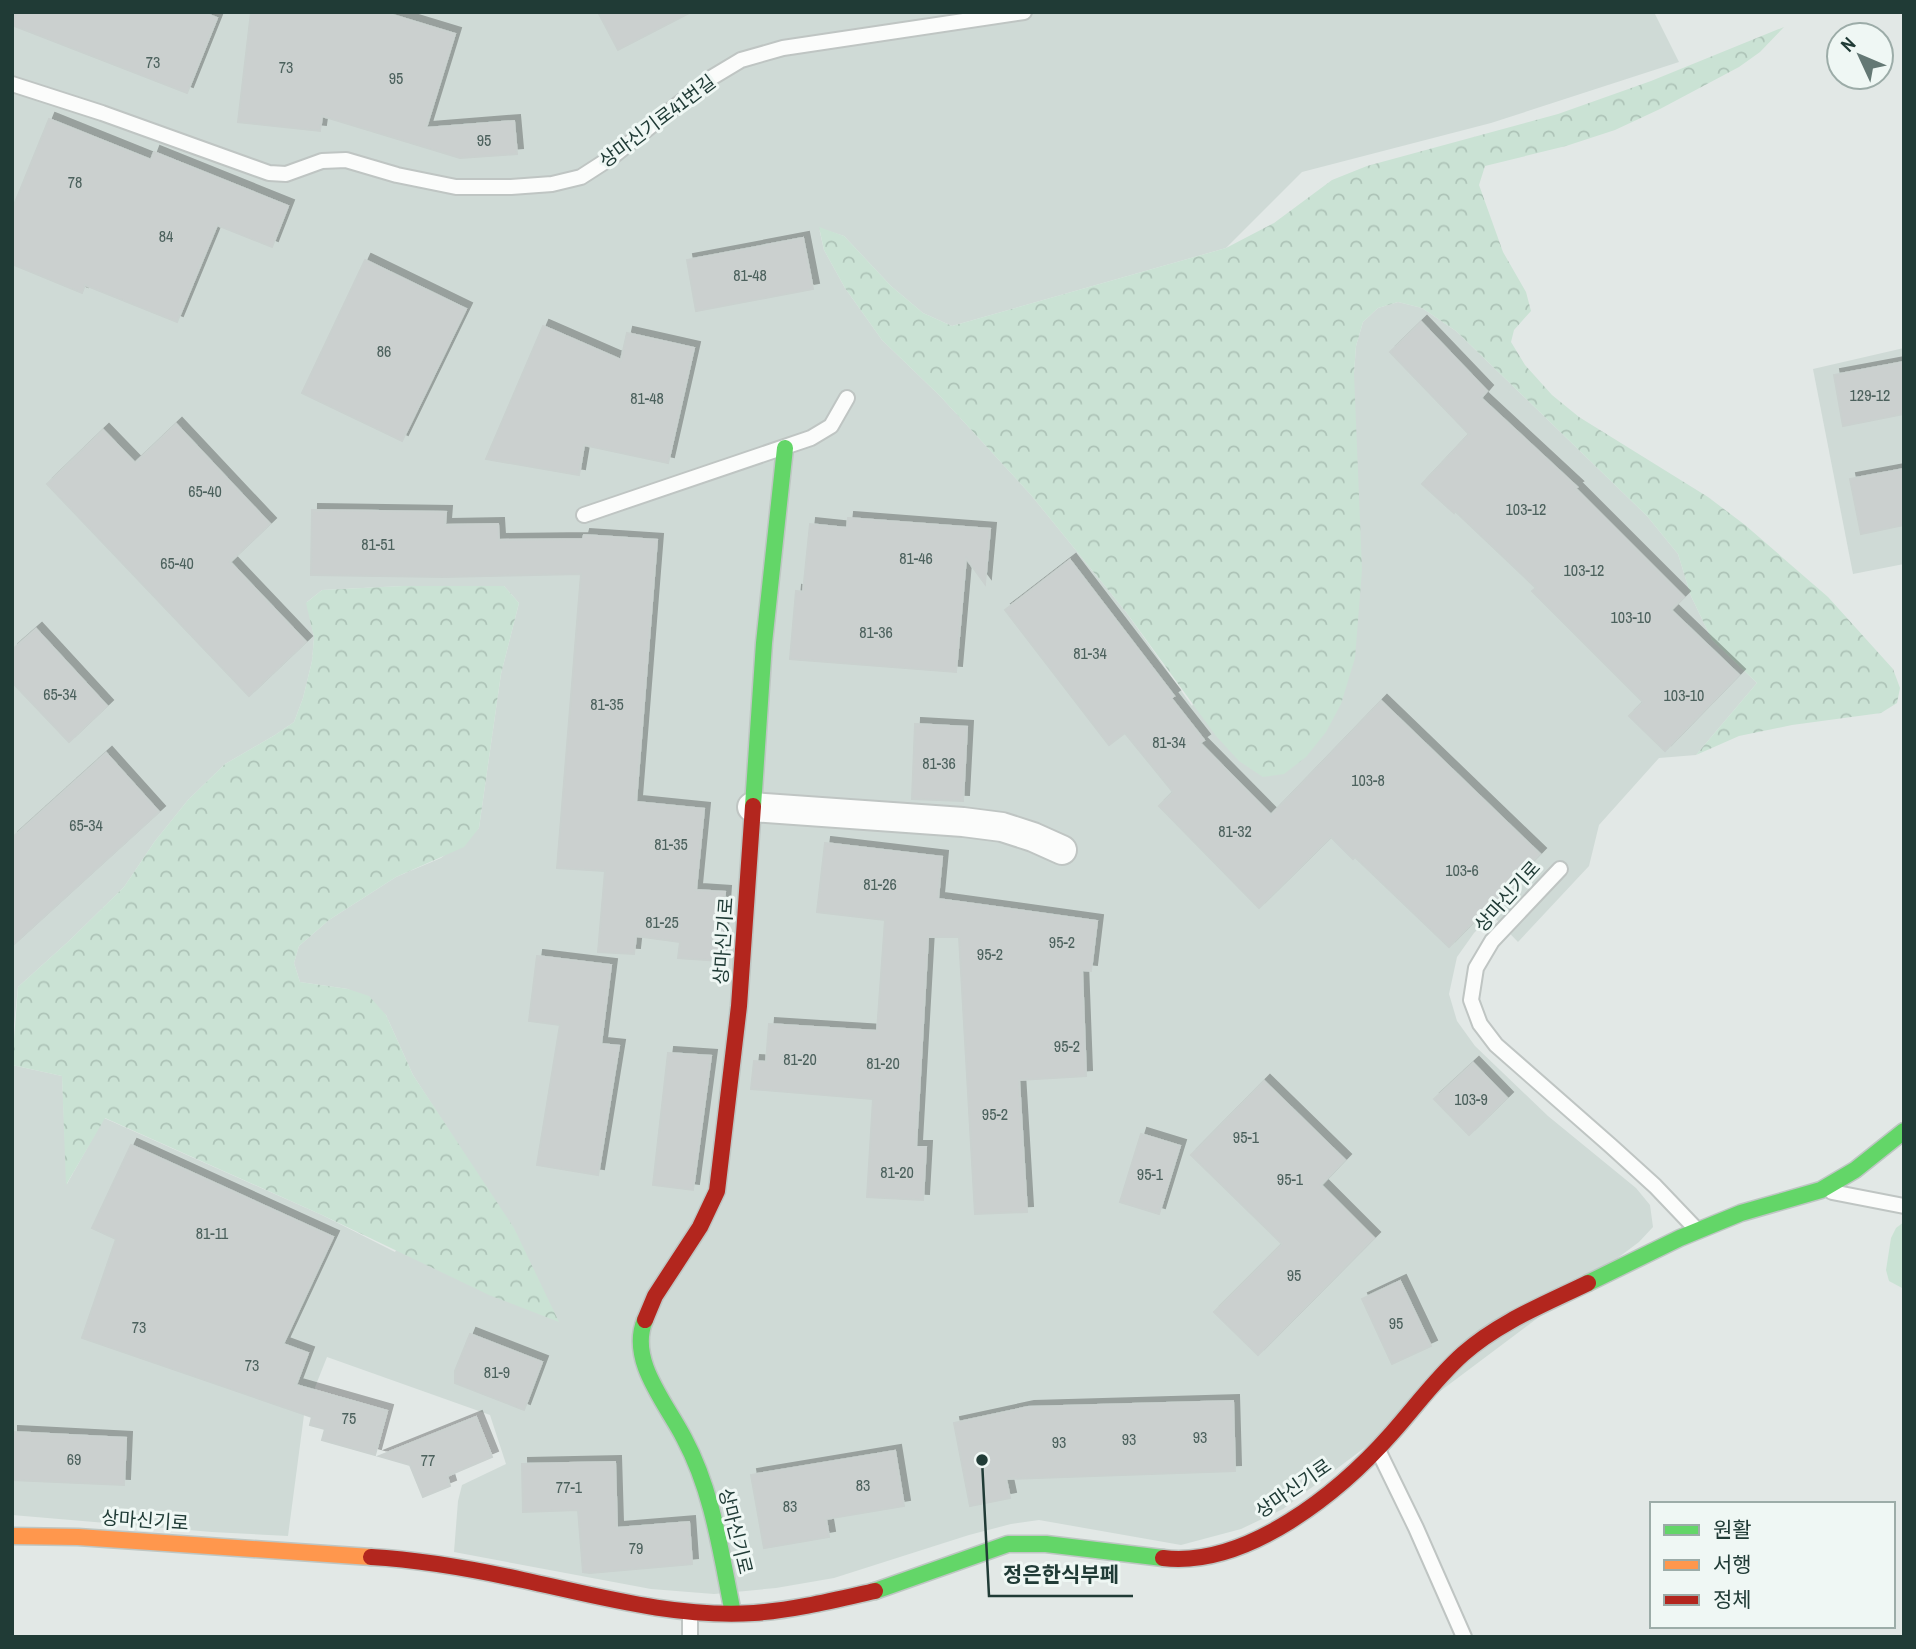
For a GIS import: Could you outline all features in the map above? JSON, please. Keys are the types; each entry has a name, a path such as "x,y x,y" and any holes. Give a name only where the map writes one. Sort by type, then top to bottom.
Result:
{"street":[{"name":"상마신기로","path":"733,1613 711,1505 686,1441 647,1370 640,1348 643,1325 655,1296 700,1227 718,1191 739,1006 764,643 785,447"},
{"path":"752,807 1002,827 1062,850"},
{"name":"상마신기로","path":"12,1536 78,1537 422,1560 598,1598 690,1611 733,1613 816,1605 883,1589 1008,1544 1046,1544 1178,1560 1209,1557 1282,1526 1323,1496 1377,1448 1463,1354 1493,1330 1698,1231 1741,1213 1821,1190 1855,1170 1904,1132"}],"lane":[{"name":"상마신기로41번길","path":"12,84 270,173 286,174 322,161 346,160 397,175 456,187 511,187 552,184 581,177 630,144 711,78 741,60 783,48 1024,12"},
{"path":"584,515 811,438 831,426 847,398"},
{"name":"상마신기로","path":"1560,869 1492,941 1476,968 1471,1000 1480,1024 1496,1045 1655,1186 1698,1231"},
{"name":"상마신기로","path":"1821,1190 1904,1206"},
{"path":"1377,1448 1464,1637"},
{"path":"690,1611 690,1637"}],"shaded area":[{"path":"12,12 1654,12 1679,62 1491,123 1302,172 1226,248 952,326 923,313 891,286 844,236 819,228 824,250 845,288 882,340 940,396 1031,495 1126,612 1192,706 1354,373 1356,346 1363,322 1378,308 1398,302 1422,308 1456,331 1647,516 1678,554 1691,596 1712,640 1757,683 1696,755 1659,758 1599,825 1589,866 1518,942 1492,915 1474,933 1457,957 1449,994 1457,1021 1475,1046 1548,1116 1636,1188 1650,1205 1653,1227 1639,1242 1283,1509 1241,1529 1181,1545 1039,1520 969,1535 834,1578 776,1588 714,1594 651,1589 454,1552 462,1485 506,1464 490,1415 327,1357 304,1415 288,1536 12,1515 12,1065 62,1076 67,1184 104,1118 322,1215 395,1252 455,1140 413,1075 386,1015 348,989 300,982 294,963 299,946 329,920 396,877 441,858 479,828 501,674 519,603 504,586 403,586 322,590 307,602 314,637 312,661 294,722 225,764 188,800 155,841 124,887 18,987 12,1044"},
{"path":"1904,348 1904,564 1853,574 1813,369"}],"green space":[{"path":"1784,27 1760,52 1739,67 1660,109 1615,130 1566,146 1485,166 1479,185 1503,252 1526,292 1531,311 1514,330 1511,342 1525,365 1552,395 1579,417 1708,497 1745,525 1828,597 1893,669 1900,688 1897,703 1881,713 1792,725 1739,736 1696,755 1757,683 1712,640 1691,596 1678,554 1647,516 1456,331 1422,308 1398,302 1378,308 1363,322 1356,346 1354,373 1362,570 1355,658 1341,704 1326,732 1306,757 1284,774 1263,777 1239,761 1216,736 1126,612 1031,495 940,396 882,340 845,288 824,250 819,227 844,236 891,286 923,313 952,326 1226,248 1274,223 1332,180 1367,166 1558,114 1651,81"},
{"path":"403,586 504,586 519,603 501,674 479,828 464,847 396,877 329,920 299,946 294,963 300,982 348,989 369,996 386,1015 413,1075 514,1228 559,1322 489,1295 322,1215 105,1118 66,1185 62,1076 12,1065 18,987 124,887 155,841 188,800 225,764 294,722 312,661 314,637 306,603 322,590"},
{"path":"1904,1222 1904,1289 1889,1281 1886,1270 1891,1238 1896,1228"}],"building":[{"path":"12,12 202,12 217,18 187,93 12,25"},
{"path":"251,12 383,12 455,34 426,128 514,121 517,154 460,158 322,116 320,131 238,122"},
{"path":"598,12 691,12 618,50"},
{"path":"49,119 151,160 154,152 288,206 272,247 217,225 177,322 85,285 82,293 12,264 12,210"},
{"path":"803,238 813,289 696,311 687,260"},
{"path":"365,260 466,309 402,441 302,393"},
{"path":"1421,322 1487,391 1481,398 1577,487 1575,488 1684,597 1671,610 1739,675 1665,751 1629,716 1643,702 1532,591 1536,588 1455,511 1454,513 1422,484 1469,434 1390,352"},
{"path":"543,326 621,360 627,333 694,348 668,463 584,445 579,475 486,459"},
{"path":"1904,362 1904,414 1843,426 1834,375"},
{"path":"176,424 270,524 230,562 306,642 249,696 47,484 103,430 135,463"},
{"path":"1904,469 1904,525 1861,534 1850,479"},
{"path":"312,510 446,512 445,525 498,524 499,540 583,539 584,535 657,540 636,802 704,809 696,890 725,892 720,961 678,958 680,942 636,936 634,954 598,952 605,871 557,868 581,574 444,577 311,575"},
{"path":"848,518 990,529 985,584 966,558 956,672 790,659 796,591 803,592 810,524 847,528"},
{"path":"1070,560 1174,696 1171,698 1204,740 1200,743 1271,815 1381,701 1540,854 1449,947 1331,837 1259,908 1159,806 1173,792 1125,733 1109,745 1005,610"},
{"path":"36,629 107,706 69,742 12,682 12,650"},
{"path":"915,724 967,727 963,801 912,799"},
{"path":"106,753 159,812 12,946 12,838"},
{"path":"825,843 942,857 938,899 1097,921 1091,971 1082,970 1086,1076 1019,1080 1027,1212 975,1214 959,937 928,937 916,1147 926,1147 923,1200 867,1197 873,1099 751,1089 754,1061 766,1062 769,1024 877,1031 885,920 817,912"},
{"path":"537,956 611,965 601,1044 619,1046 598,1175 537,1165 560,1025 529,1021"},
{"path":"668,1053 711,1056 693,1190 653,1185"},
{"path":"1473,1063 1507,1098 1469,1135 1434,1099"},
{"path":"1264,1081 1345,1160 1321,1185 1374,1238 1258,1355 1214,1312 1282,1244 1191,1155"},
{"path":"1141,1134 1180,1146 1159,1214 1120,1202"},
{"path":"131,1145 333,1237 283,1344 308,1353 296,1385 387,1411 375,1455 322,1440 325,1429 310,1425 312,1417 82,1338 116,1239 92,1228"},
{"path":"1400,1281 1431,1346 1392,1364 1362,1299"},
{"path":"470,1334 542,1362 524,1410 455,1383 455,1371"},
{"path":"1233,1401 1235,1471 1006,1479 1010,1498 970,1506 954,1423 1028,1407"},
{"path":"476,1417 492,1457 447,1476 450,1486 423,1497 410,1465 379,1456"},
{"path":"12,1432 126,1438 124,1485 12,1480"},
{"path":"895,1451 904,1506 826,1519 829,1537 764,1548 751,1475"},
{"path":"615,1462 617,1528 689,1522 692,1564 583,1572 578,1510 523,1512 522,1464"}],"traffic: fast":[{"path":"753,806 764,643 785,448"},
{"path":"1588,1283 1680,1238 1741,1213 1821,1190 1855,1170 1904,1131"},
{"path":"645,1320 641,1335 645,1366 684,1438 702,1480 715,1524 733,1613"},
{"path":"875,1591 1008,1544 1046,1544 1163,1558"}],"traffic: slow":[{"path":"12,1536 78,1537 371,1557"}],"traffic: jam":[{"path":"645,1320 655,1296 700,1227 717,1191 739,1006 753,806"},
{"path":"1163,1558 1195,1558 1227,1551 1259,1538 1289,1521 1319,1501 1371,1456 1463,1354 1492,1332 1523,1314 1588,1283"},
{"path":"371,1557 467,1569 666,1609 725,1614 769,1612 875,1591"}],"place":[{"name":"정은한식부페","path":"982,1460"}]}
